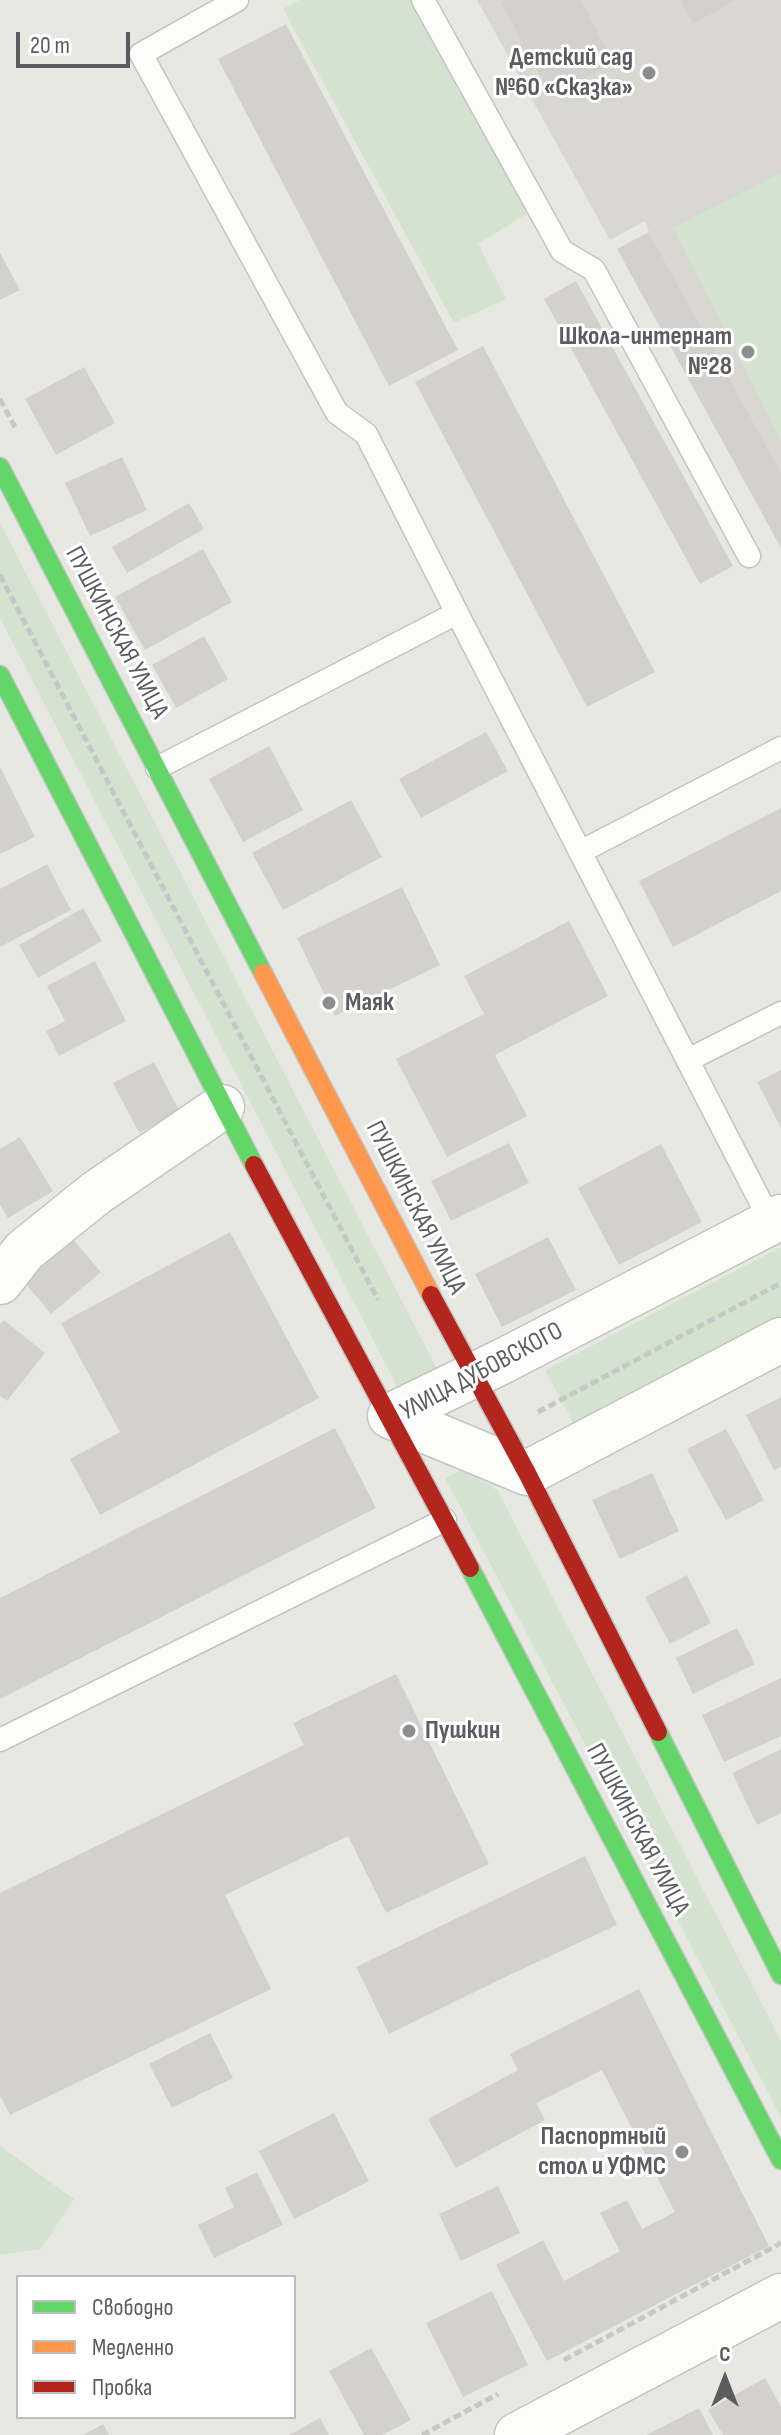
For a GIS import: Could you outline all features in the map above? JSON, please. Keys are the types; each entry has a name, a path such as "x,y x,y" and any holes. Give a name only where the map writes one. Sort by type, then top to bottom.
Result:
{"main road":[{"name":"ПУШКИНСКАЯ УЛИЦА","path":"0,467 473,1376 527,1473 781,1975"},
{"name":"ПУШКИНСКАЯ УЛИЦА","path":"0,675 222,1107 390,1416 781,2160"}],"street":[{"path":"0,1282 24,1251 96,1193 222,1107"},
{"name":"УЛИЦА ДУБОВСКОГО","path":"390,1416 776,1220"},
{"path":"527,1473 781,1340"},
{"name":"УЛИЦА ДУБОВСКОГО","path":"390,1416 527,1473"},
{"path":"517,2435 781,2296"}],"lane":[{"path":"237,0 141,54 337,413 366,434 688,1060 776,1220"},
{"path":"423,0 562,251 594,270 749,556"},
{"path":"157,768 457,613"},
{"path":"580,852 781,748"},
{"path":"688,1060 781,1013"},
{"path":"0,1740 445,1520"}],"path":[{"path":"532,1415 781,1283"},
{"path":"552,2366 781,2243"},
{"path":"422,2435 500,2394"}],"shaded area":[{"name":"Детский сад №60 «Сказка»","path":"477,0 781,0 781,472 645,221 610,240"}],"green space":[{"path":"299,0 411,0 528,213 478,244 506,299 454,323 283,9"},
{"name":"Школа-интернат №28","path":"781,173 781,440 673,228"},
{"path":"0,523 437,1369 398,1388 0,618"},
{"path":"781,1247 781,1316 574,1424 545,1370"},
{"path":"464,1469 498,1491 781,2041 781,2117 445,1478"},
{"path":"0,2146 74,2199 41,2249 0,2255"}],"building":[{"path":"507,0 581,0 613,63 550,95 502,3"},
{"path":"681,0 737,0 693,23"},
{"path":"286,24 458,350 389,386 218,59"},
{"path":"649,232 781,472 781,548 617,249"},
{"path":"0,253 20,290 0,300"},
{"path":"576,281 733,566 700,584 544,299"},
{"path":"483,346 655,672 587,707 415,382"},
{"path":"84,367 115,423 56,455 25,399"},
{"path":"122,457 147,510 90,536 65,483"},
{"path":"189,503 204,529 127,573 112,547"},
{"path":"203,549 232,602 145,650 115,597"},
{"path":"204,636 228,679 176,708 152,665"},
{"path":"486,732 508,771 421,818 399,779"},
{"path":"269,746 303,810 243,842 209,779"},
{"path":"0,767 35,837 0,854"},
{"path":"351,800 382,857 283,910 252,853"},
{"path":"781,808 781,891 673,947 639,881"},
{"path":"47,864 71,910 0,947 0,889"},
{"path":"402,887 440,965 335,1016 297,938"},
{"path":"83,908 102,941 38,978 19,945"},
{"path":"569,921 608,996 495,1055 527,1116 447,1157 396,1059 484,1014 464,976"},
{"path":"95,961 126,1021 59,1056 46,1031 65,1021 47,986"},
{"path":"154,1062 180,1112 139,1133 113,1083"},
{"path":"781,1070 781,1128 757,1082"},
{"path":"20,1137 53,1191 8,1218 0,1205 0,1149"},
{"path":"509,1143 529,1183 451,1221 431,1181"},
{"path":"661,1144 702,1222 619,1265 578,1188"},
{"path":"230,1232 319,1398 100,1515 70,1459 120,1432 61,1323"},
{"path":"71,1237 101,1272 51,1314 22,1279"},
{"path":"548,1237 576,1290 502,1327 475,1274"},
{"path":"4,1320 45,1353 7,1401 0,1396 0,1324"},
{"path":"781,1397 781,1467 774,1470 746,1415"},
{"path":"335,1428 376,1508 0,1699 0,1598"},
{"path":"726,1429 764,1500 726,1520 687,1449"},
{"path":"652,1473 679,1531 620,1559 592,1500"},
{"path":"687,1575 711,1623 670,1644 645,1597"},
{"path":"737,1628 755,1664 693,1694 676,1658"},
{"path":"396,1674 489,1864 386,1913 348,1836 225,1895 271,1989 10,2115 0,2096 0,1893 304,1745 293,1723"},
{"path":"781,1678 781,1736 724,1762 702,1715"},
{"path":"781,1749 781,1813 757,1825 732,1773"},
{"path":"585,1856 617,1925 389,2034 356,1967"},
{"name":"Паспортный стол и УФМС","path":"639,1989 769,2246 547,2361 496,2265 543,2240 564,2281 620,2251 600,2213 627,2200 642,2229 675,2212 602,2070 536,2103 545,2120 456,2168 428,2119 518,2070 510,2054"},
{"path":"210,2033 233,2078 172,2108 149,2064"},
{"path":"334,2113 369,2181 294,2219 259,2151"},
{"path":"257,2172 283,2225 214,2258 198,2225 234,2207 225,2188"},
{"path":"498,2186 520,2233 461,2261 439,2214"},
{"path":"492,2291 528,2365 463,2397 426,2323"},
{"path":"371,2348 411,2420 382,2435 364,2435 329,2371"},
{"path":"765,2378 781,2407 781,2435 723,2435 708,2410"},
{"path":"699,2408 713,2435 646,2435"},
{"path":"320,2418 329,2435 289,2435"},
{"path":"103,2424 109,2435 83,2435"}],"traffic: fast":[{"path":"0,467 263,973"},
{"path":"0,675 254,1165"},
{"path":"470,1568 781,2160"},
{"path":"658,1732 781,1975"}],"traffic: slow":[{"path":"263,973 431,1295"}],"traffic: jam":[{"path":"254,1165 470,1568"},
{"path":"431,1295 527,1473 658,1732"}],"place":[{"name":"Детский сад №60 «Сказка»","path":"649,73"},
{"name":"Школа-интернат №28","path":"748,352"},
{"name":"Маяк","path":"329,1003"},
{"name":"Пушкин","path":"409,1731"},
{"name":"Паспортный стол и УФМС","path":"682,2152"}]}
